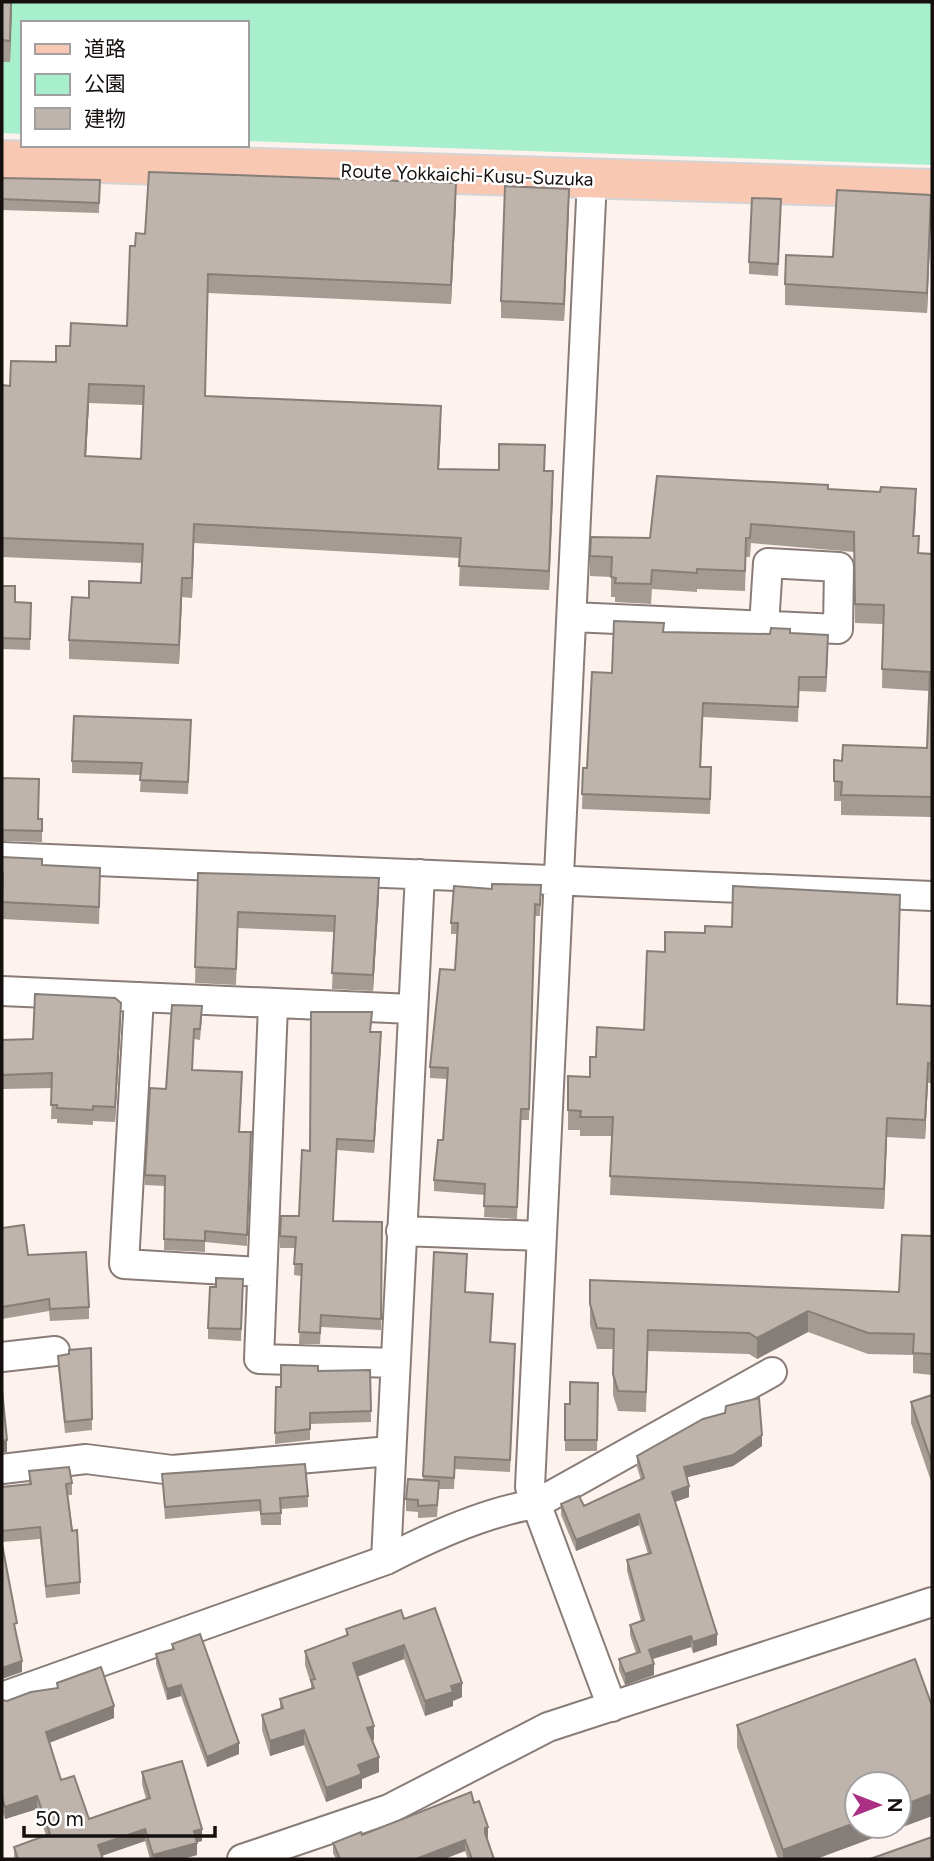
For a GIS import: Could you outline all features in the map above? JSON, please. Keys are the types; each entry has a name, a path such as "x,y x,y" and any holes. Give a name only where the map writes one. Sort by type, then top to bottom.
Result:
{"main road":[{"name":"Route Yokkaichi-Kusu-Suzuka","path":"2,160 932,189"}],"street":[{"path":"592,179 530,1487 612,1707"},
{"path":"572,617 764,626"},
{"path":"2,857 932,896"},
{"path":"386,1560 412,1009 421,874"},
{"path":"2,991 273,1005 412,1009"},
{"path":"139,998 124,1264 261,1272"},
{"path":"273,1005 259,1359 394,1363"},
{"path":"401,1231 541,1236"},
{"path":"2,1357 55,1351"},
{"path":"2,1697 386,1560 417,1544 513,1508 537,1504 772,1372"},
{"path":"2,1469 86,1459 172,1470 390,1451"},
{"path":"242,1859 389,1809 548,1727 932,1602"}],"green space":[{"path":"2,2 932,2 932,165 248,141 248,21 21,21 21,134 2,133"}],"building":[{"path":"2,2 11,2 10,41 2,40"},
{"path":"149,172 456,183 451,285 208,274 205,396 441,406 438,469 499,470 499,444 545,445 544,471 553,471 549,571 459,566 461,538 194,524 192,578 182,578 179,645 69,640 72,597 89,598 89,581 141,583 143,544 2,538 2,385 10,386 11,361 56,362 56,346 70,346 71,323 127,326 130,246 135,246 136,233 145,234","holes":["89,384 144,386 141,459 85,456"]},
{"path":"2,178 100,180 99,203 2,199"},
{"path":"505,186 569,189 564,304 501,301"},
{"path":"837,190 931,195 927,293 785,284 786,255 833,257"},
{"path":"752,198 781,199 778,264 749,262"},
{"path":"657,476 828,485 828,489 880,492 881,487 916,489 913,536 919,536 918,553 932,554 932,797 841,795 842,782 834,781 834,760 842,761 843,745 927,748 930,672 882,669 884,605 855,604 854,532 751,524 750,538 746,538 745,571 697,569 697,573 652,570 651,584 615,583 616,578 611,577 612,557 590,556 591,537 650,538"},
{"path":"2,586 15,586 15,602 31,603 30,639 2,638"},
{"path":"614,621 664,623 663,632 770,634 771,628 790,629 790,633 828,635 826,677 799,677 798,707 703,703 700,767 711,767 710,799 582,794 583,768 587,768 592,672 612,673"},
{"path":"74,716 191,720 188,782 140,780 142,763 72,761"},
{"path":"2,778 39,779 38,819 42,819 42,831 2,830"},
{"path":"2,857 42,859 42,865 100,868 99,907 2,902"},
{"path":"198,873 379,878 373,975 332,973 335,916 238,912 236,969 195,967"},
{"path":"492,884 541,885 540,905 535,904 529,1109 521,1109 517,1207 484,1206 485,1184 434,1180 438,1140 443,1140 448,1068 430,1067 440,969 455,970 458,923 451,923 454,886 492,889"},
{"path":"733,886 900,895 897,1004 932,1006 932,1064 928,1063 925,1120 887,1118 884,1189 610,1176 613,1117 580,1117 581,1111 568,1110 568,1076 590,1077 590,1057 596,1057 597,1027 644,1030 647,951 665,952 665,932 705,933 705,926 732,927"},
{"path":"35,994 115,998 121,1003 115,1107 93,1106 93,1110 57,1108 57,1105 51,1105 52,1073 2,1075 2,1040 33,1039"},
{"path":"172,1005 202,1006 200,1029 194,1029 192,1070 242,1072 239,1132 251,1132 247,1235 205,1231 205,1241 164,1239 165,1176 145,1175 150,1088 166,1089"},
{"path":"311,1012 372,1012 370,1032 381,1032 374,1141 337,1139 333,1221 382,1222 381,1319 321,1315 320,1333 299,1332 302,1264 294,1264 296,1237 280,1236 281,1216 299,1216 302,1150 310,1151"},
{"path":"24,1225 28,1255 86,1252 89,1307 50,1309 49,1299 2,1307 2,1228"},
{"path":"902,1235 932,1236 932,1354 913,1353 914,1334 868,1333 808,1311 757,1338 749,1333 648,1330 646,1392 618,1391 613,1374 614,1329 597,1328 590,1304 590,1280 899,1292"},
{"path":"434,1252 467,1254 465,1292 493,1294 490,1342 515,1344 510,1460 455,1457 454,1478 423,1476"},
{"path":"216,1278 243,1279 241,1329 208,1328 210,1287 216,1287"},
{"path":"91,1348 92,1419 65,1422 58,1356 69,1354 69,1350"},
{"path":"281,1365 318,1366 318,1371 370,1370 371,1411 310,1413 310,1429 275,1433 276,1387 281,1387"},
{"path":"570,1382 598,1383 597,1440 565,1440 565,1404 570,1404"},
{"path":"2,1390 7,1440 2,1441"},
{"path":"932,1395 932,1463 911,1402"},
{"path":"759,1398 762,1435 733,1455 684,1467 689,1486 672,1492 717,1634 693,1642 691,1636 649,1650 654,1664 625,1674 619,1659 640,1652 630,1625 644,1620 627,1560 651,1553 639,1514 576,1540 561,1504 579,1496 584,1506 644,1478 637,1456 703,1419 725,1413 726,1406"},
{"path":"305,1464 308,1496 280,1498 281,1513 261,1514 260,1500 165,1507 162,1474"},
{"path":"69,1467 72,1483 66,1484 72,1531 77,1530 80,1582 46,1586 40,1527 2,1531 2,1487 31,1484 29,1471"},
{"path":"408,1479 439,1481 437,1505 418,1506 418,1500 406,1499"},
{"path":"2,1544 22,1661 2,1668"},
{"path":"435,1608 462,1683 451,1686 453,1692 425,1701 404,1645 353,1663 374,1726 367,1728 379,1757 358,1765 362,1774 326,1788 304,1730 270,1741 262,1715 283,1708 280,1699 314,1688 311,1680 315,1679 305,1651 348,1635 346,1629 401,1610 404,1619"},
{"path":"200,1634 239,1743 207,1757 181,1685 167,1689 156,1654 174,1649 172,1644"},
{"path":"915,1659 932,1706 932,1794 913,1801 913,1770 843,1770 843,1827 783,1850 737,1725"},
{"path":"101,1667 114,1706 46,1732 61,1780 74,1776 89,1819 150,1798 142,1772 182,1761 202,1829 194,1831 197,1843 153,1855 145,1829 98,1845 103,1859 18,1859 14,1847 50,1834 37,1796 5,1807 2,1797 2,1700 58,1688 57,1683"},
{"path":"471,1792 474,1803 479,1801 488,1827 485,1828 485,1833 494,1859 472,1859 465,1840 416,1859 340,1859 333,1843 361,1832 362,1835"},
{"path":"932,1837 932,1859 870,1859"}]}
